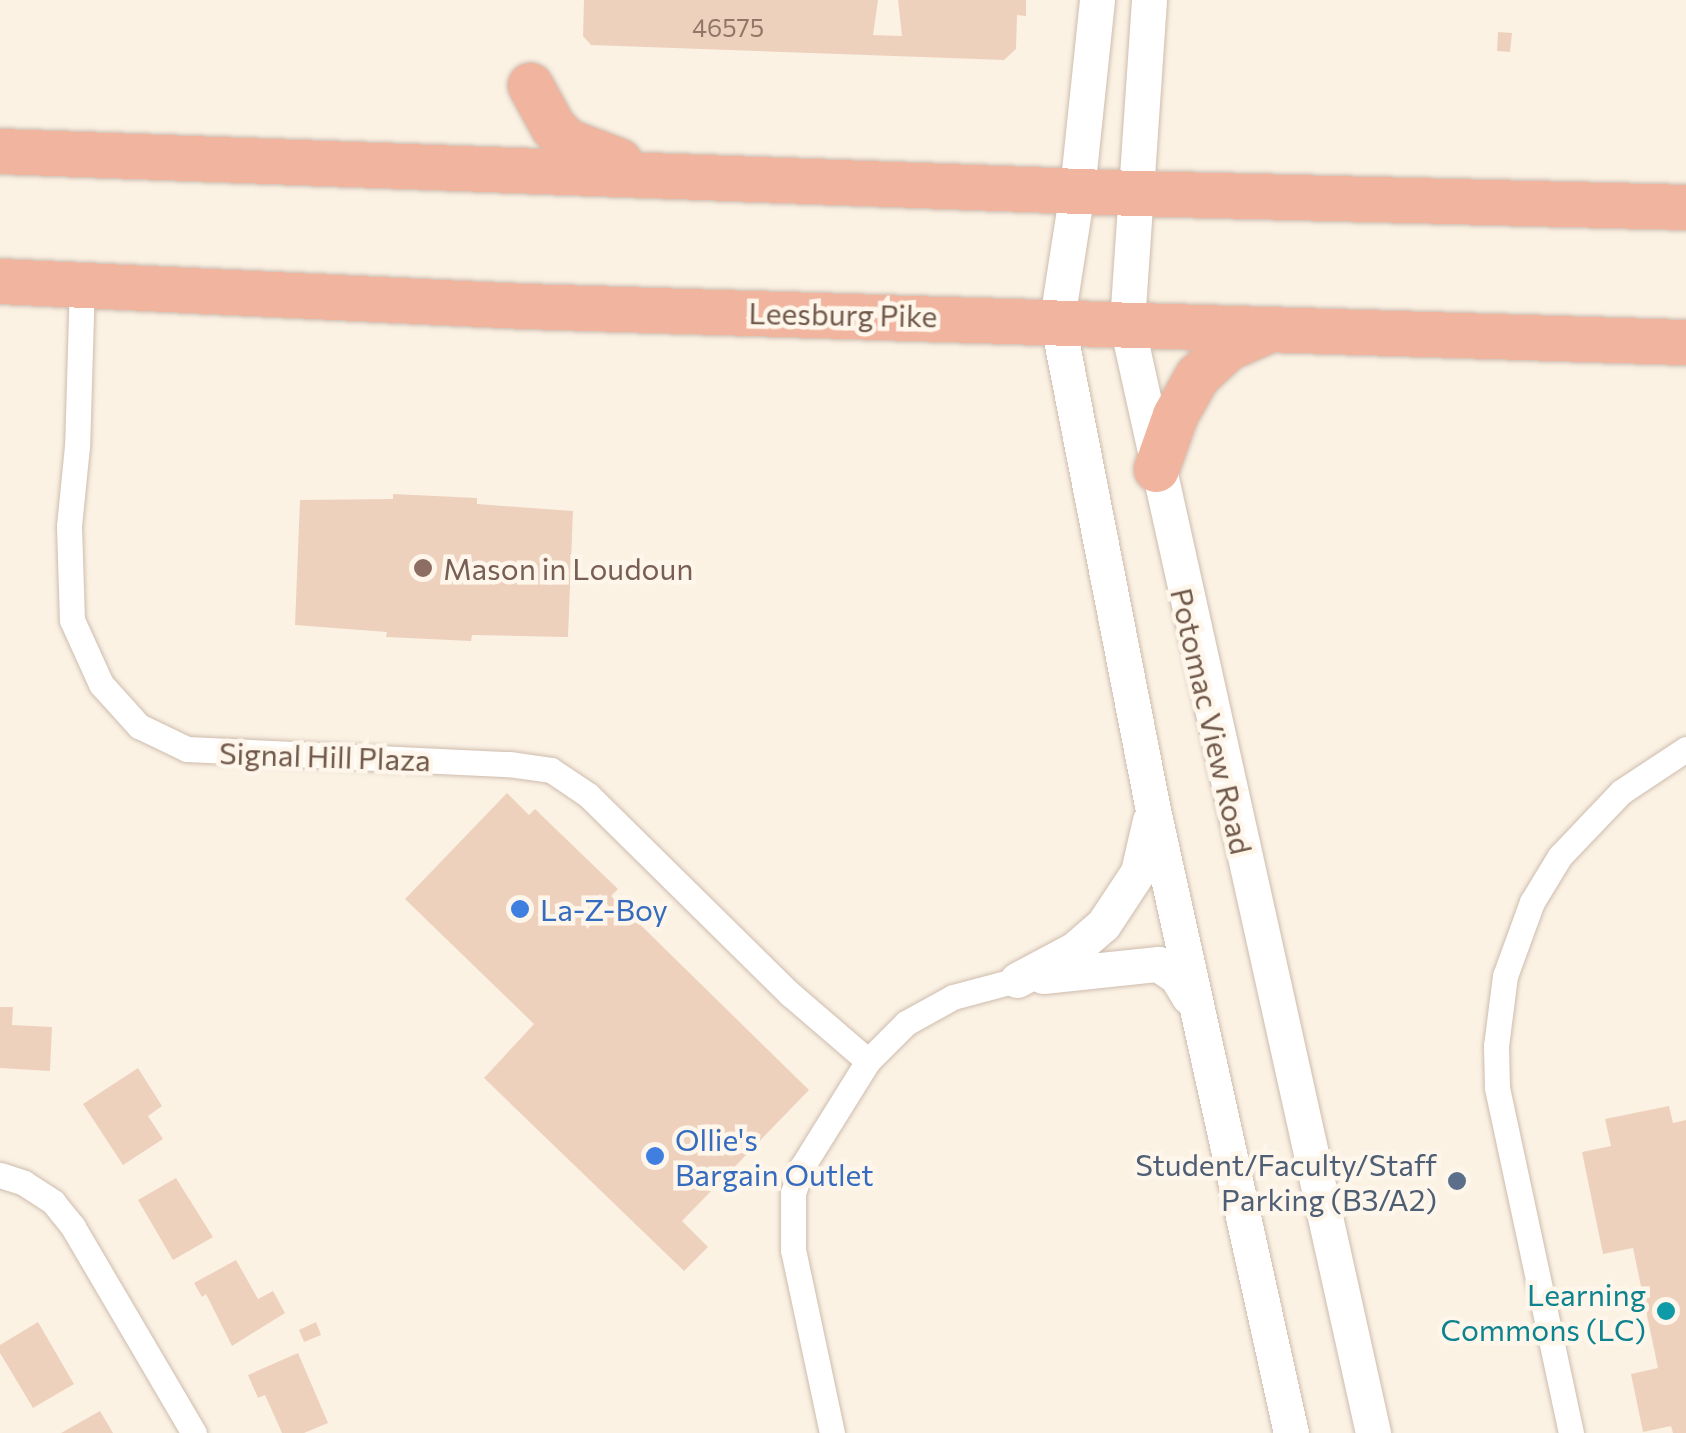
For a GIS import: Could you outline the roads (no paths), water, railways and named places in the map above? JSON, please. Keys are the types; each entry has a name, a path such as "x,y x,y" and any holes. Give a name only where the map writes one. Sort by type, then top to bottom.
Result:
{"highway":[{"path":"470,165 505,137 530,85 553,127 567,141 649,171"},
{"path":"0,151 649,171 1134,193 1686,206"},
{"name":"Leesburg Pike","path":"0,280 544,306 1057,319 1127,325 1686,342"},
{"path":"1156,469 1175,415 1196,376 1226,348 1270,329"}],"main road":[{"path":"1096,0 1077,190 1057,319 1153,810 1291,1433"},
{"name":"Potomac View Road","path":"1149,0 1127,325 1373,1433"},
{"path":"1018,980 1091,937 1124,900 1138,872 1153,810"},
{"path":"1018,980 1158,964 1177,977 1195,1006"}],"street":[{"name":"Signal Hill Plaza","path":"82,282 77,446 68,526 72,620 101,684 139,726 187,749 509,764 551,770 588,795 790,994 868,1061"},
{"path":"1571,1433 1498,1087 1496,1046 1505,976 1532,902 1560,856 1621,792 1686,749"},
{"path":"832,1433 798,1284 791,1220 794,1192 814,1145 868,1061 922,1011 952,997 1018,980"},
{"path":"0,1175 24,1183 52,1202 73,1227 194,1433"}],"place":[{"name":"Mason in Loudoun","path":"423,568"},
{"name":"La-Z-Boy","path":"520,909"},
{"name":"Ollie's Bargain Outlet","path":"655,1156"},
{"name":"Student/Faculty/Staff Parking (B3/A2)","path":"1457,1181"},
{"name":"Learning Commons (LC)","path":"1666,1311"}]}
